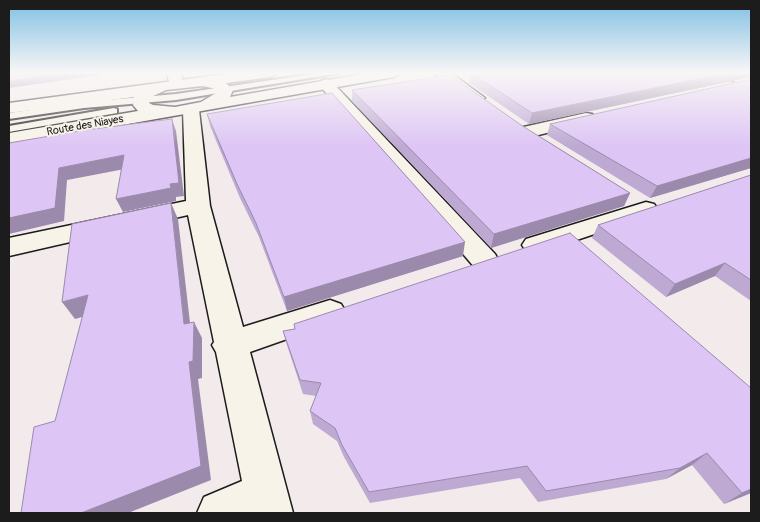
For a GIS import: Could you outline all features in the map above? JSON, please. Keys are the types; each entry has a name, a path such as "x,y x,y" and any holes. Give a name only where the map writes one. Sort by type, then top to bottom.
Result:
{"street":[{"path":"9,108 147,97"},
{"path":"198,108 220,97"},
{"path":"198,108 247,97"},
{"path":"347,97 485,261"},
{"path":"477,97 551,147"},
{"path":"144,99 149,110 160,112"},
{"path":"198,108 198,206 229,345 268,503 220,513"},
{"name":"Route des Niayes","path":"9,138 80,128 160,112 198,108"},
{"path":"511,121 604,114"},
{"path":"457,271 657,206 624,193"},
{"path":"9,247 198,206"},
{"path":"568,234 591,254"},
{"path":"229,345 353,305"}],"lane":[{"path":"9,116 84,105 144,99"},
{"path":"9,129 144,99"}],"building":[{"path":"306,97 336,97 465,242 284,297 256,223 207,114"},
{"path":"359,97 482,97 521,125 630,193 494,234"},
{"path":"508,97 609,97 532,113"},
{"path":"669,97 751,97 751,158 657,186 550,124"},
{"path":"172,119 179,183 170,184 171,188 116,199 124,155 59,168 55,208 9,218 9,143 85,130"},
{"path":"751,175 751,280 725,263 675,284 598,225"},
{"path":"171,203 184,324 194,322 193,361 189,362 201,466 81,513 21,513 34,427 55,421 88,295 62,302 72,224"},
{"path":"570,233 751,388 751,489 742,493 707,453 680,468 546,491 527,466 369,492 342,445 335,428 310,411 321,383 300,380 283,331 295,329 294,324"}]}
